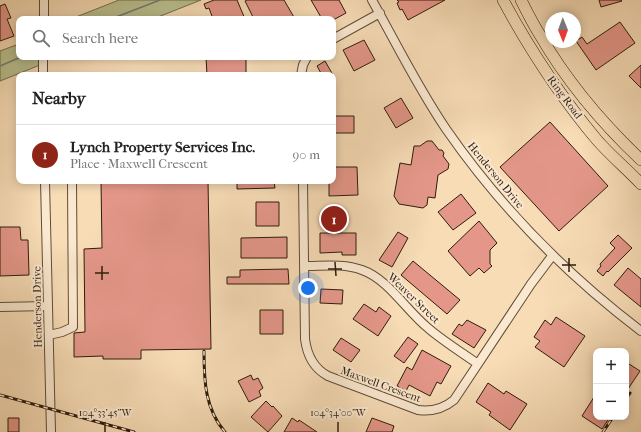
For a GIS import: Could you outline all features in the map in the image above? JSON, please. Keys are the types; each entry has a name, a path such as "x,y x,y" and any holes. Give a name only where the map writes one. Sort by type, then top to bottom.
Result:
{"highway":[{"name":"Ring Road","path":"503,0 515,23 552,82 598,141 641,184"},
{"name":"Ring Road","path":"521,0 540,36 566,74 599,116 641,160"}],"street":[{"path":"44,0 44,16"},
{"name":"Henderson Drive","path":"372,0 407,65 446,129 485,182 552,256 592,293 641,331"},
{"path":"336,37 380,13"},
{"path":"43,60 43,72"},
{"path":"302,72 306,60"},
{"name":"Henderson Drive","path":"45,184 51,432"},
{"path":"48,335 62,332 73,327 72,184"},
{"name":"Maxwell Crescent","path":"303,184 306,344 311,360 323,373 418,410 429,411 444,407 454,400 531,284 552,256"},
{"name":"Weaver Street","path":"304,266 342,265 357,268 370,273 383,283 428,328 478,364"},
{"path":"0,307 48,306"}],"green space":[{"path":"119,0 201,0 161,16 79,16"},
{"path":"16,45 16,60 40,60 40,65 22,72 16,72 16,75 0,81 0,51"}],"building":[{"path":"214,0 237,0 244,16 212,16 209,8 206,9 204,4"},
{"path":"284,0 293,16 252,16 245,1"},
{"path":"311,0 339,0 346,13 336,18 336,16 320,16"},
{"path":"397,0 445,0 408,20 402,9 400,10 397,3 399,2"},
{"path":"599,0 621,0 622,1 601,7"},
{"path":"5,4 11,18 7,19 14,36 0,41 0,6"},
{"path":"620,22 635,43 596,70 581,48 581,38 587,44"},
{"path":"364,40 375,60 354,71 343,50"},
{"path":"206,60 246,60 246,72 207,72"},
{"path":"325,61 331,72 320,72 317,66"},
{"path":"641,65 641,88 629,76"},
{"path":"401,98 413,118 396,128 384,108"},
{"path":"336,116 354,116 354,133 336,133"},
{"path":"550,122 608,186 559,231 500,167"},
{"path":"427,141 432,141 439,150 442,150 444,153 443,156 449,164 448,169 438,175 435,198 428,197 427,205 423,208 399,204 394,196 400,163 411,165 414,146 420,146"},
{"path":"336,167 357,167 358,195 329,196 329,184 336,184"},
{"path":"101,184 208,184 211,349 141,350 141,359 103,359 103,356 74,357 74,333 85,332 84,249 102,248"},
{"path":"237,184 274,184 275,188 237,189"},
{"path":"461,194 476,213 453,230 438,212"},
{"path":"256,202 279,202 279,226 256,226"},
{"path":"325,214 342,214 342,224 326,225"},
{"path":"479,221 497,243 490,250 490,264 492,266 484,273 479,268 470,276 448,251"},
{"path":"0,227 20,227 21,240 28,240 29,275 0,276"},
{"path":"398,232 408,238 392,267 379,260"},
{"path":"320,233 356,233 356,255 342,255 342,252 320,253"},
{"path":"618,235 632,248 603,276 597,271 601,266 600,264 615,248 610,243"},
{"path":"287,237 287,258 241,258 241,238"},
{"path":"413,261 460,300 447,314 401,275"},
{"path":"628,268 641,279 641,307 614,285"},
{"path":"288,269 289,284 227,284 227,277 240,277 240,270"},
{"path":"321,289 343,290 342,304 320,303"},
{"path":"364,304 376,312 379,307 391,316 378,336 353,319"},
{"path":"260,310 283,310 283,334 260,334"},
{"path":"556,317 585,336 564,367 535,347 540,341 534,337 545,320 551,325"},
{"path":"467,320 486,330 474,348 452,334 459,324 462,326"},
{"path":"408,337 418,344 404,363 394,356"},
{"path":"341,338 360,350 351,362 333,350"},
{"path":"422,350 451,366 441,384 437,382 430,396 409,385 406,391 397,386 407,367 412,370"},
{"path":"629,364 640,371 629,388"},
{"path":"251,375 253,380 258,378 263,388 259,391 261,396 249,402 238,381"},
{"path":"488,383 504,394 506,391 527,404 510,430 489,415 491,412 476,402"},
{"path":"593,399 593,420 608,420 602,429 582,416"},
{"path":"266,401 282,416 268,432 251,417"},
{"path":"8,418 19,418 19,432 8,432"},
{"path":"292,418 298,422 299,420 317,432 284,432"},
{"path":"372,418 394,426 392,432 366,432"}],"waterway":[{"path":"119,16 160,0"},
{"path":"0,66 16,59"}],"railway":[{"path":"204,351 204,373 207,394 213,414 225,432"},
{"path":"0,395 134,432"},
{"path":"603,432 611,420"}],"place":[{"name":"Lynch Property Services Inc.","path":"334,219"}]}
